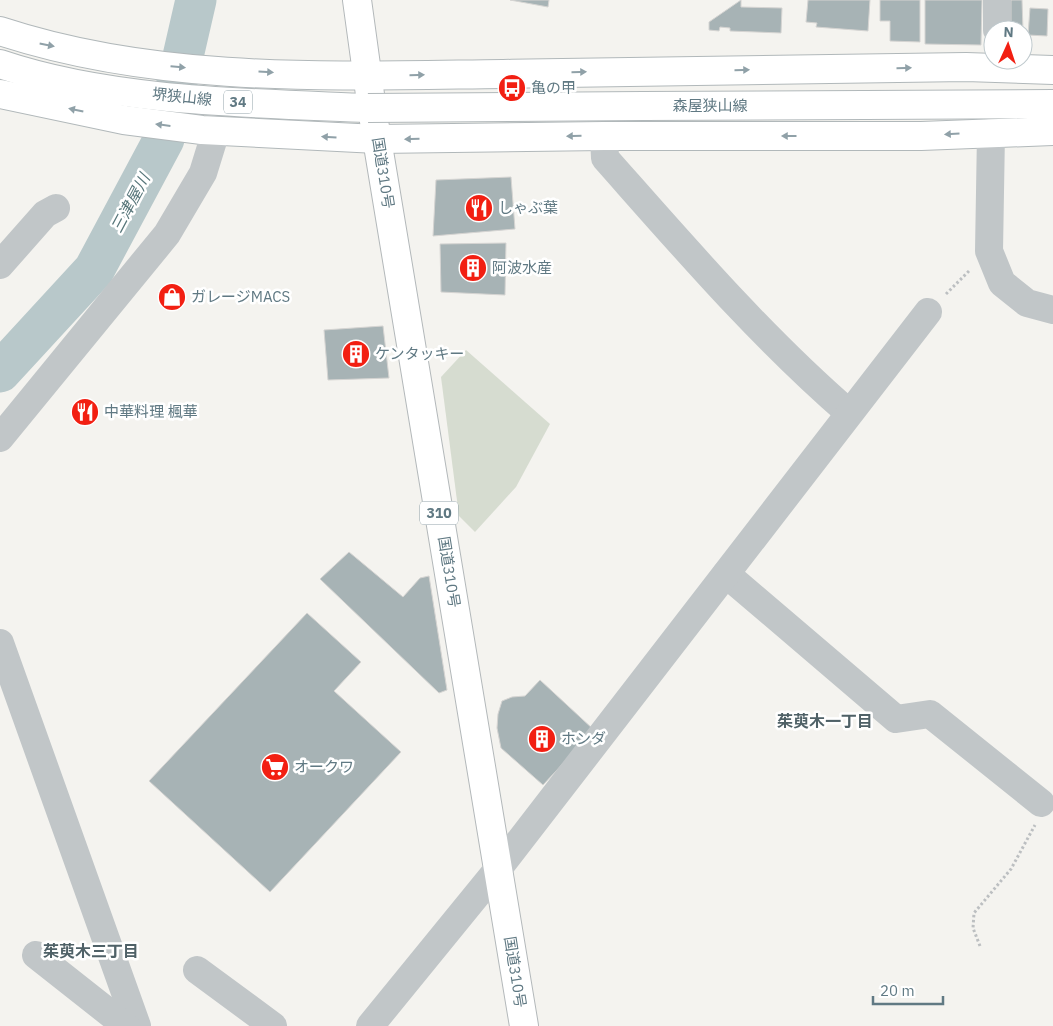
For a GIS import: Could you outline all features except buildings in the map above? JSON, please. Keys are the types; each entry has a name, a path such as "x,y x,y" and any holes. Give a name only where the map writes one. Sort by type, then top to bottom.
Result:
{"main road":[{"name":"国道310号","path":"357,0 377,139 524,1026"},
{"path":"0,31 36,43 139,64 217,70 368,75 983,64"},
{"name":"堺狭山線","path":"0,64 65,81 190,99 368,108"},
{"path":"1033,68 1053,70"},
{"path":"0,94 124,120 209,131 377,139 604,136 921,136 1053,131"},
{"name":"森屋狭山線","path":"368,108 1053,104"}],"street":[{"path":"997,0 998,20"},
{"path":"0,438 167,234 203,173 209,131"},
{"path":"991,133 989,251 1002,283 1027,303 1053,310"},
{"path":"604,136 605,158 694,259 810,379 849,413"},
{"path":"0,265 45,214 56,208"},
{"path":"370,1026 498,869 928,312"},
{"path":"726,574 896,719 930,714 1041,803"},
{"path":"0,644 137,1026"},
{"path":"36,955 126,1026"},
{"path":"197,970 273,1026"}],"path":[{"path":"928,312 989,251"},
{"path":"980,946 973,928 974,913 1011,869 1034,829 1041,803"}],"shaded area":[{"path":"466,350 550,424 516,487 475,532 459,516 441,377"}],"waterway":[{"name":"三津屋川","path":"0,372 94,270 164,139 196,0"}],"place":[{"name":"亀の甲","path":"512,88"},
{"name":"しゃぶ葉","path":"479,208"},
{"name":"阿波水産","path":"473,268"},
{"name":"ガレージMACS","path":"172,297"},
{"name":"ケンタッキー","path":"356,354"},
{"name":"中華料理 楓華","path":"85,412"},
{"name":"ホンダ","path":"542,739"},
{"name":"オークワ","path":"275,767"}],"district":[{"name":"茱萸木一丁目","path":"825,721"},
{"name":"茱萸木三丁目","path":"91,951"}]}
